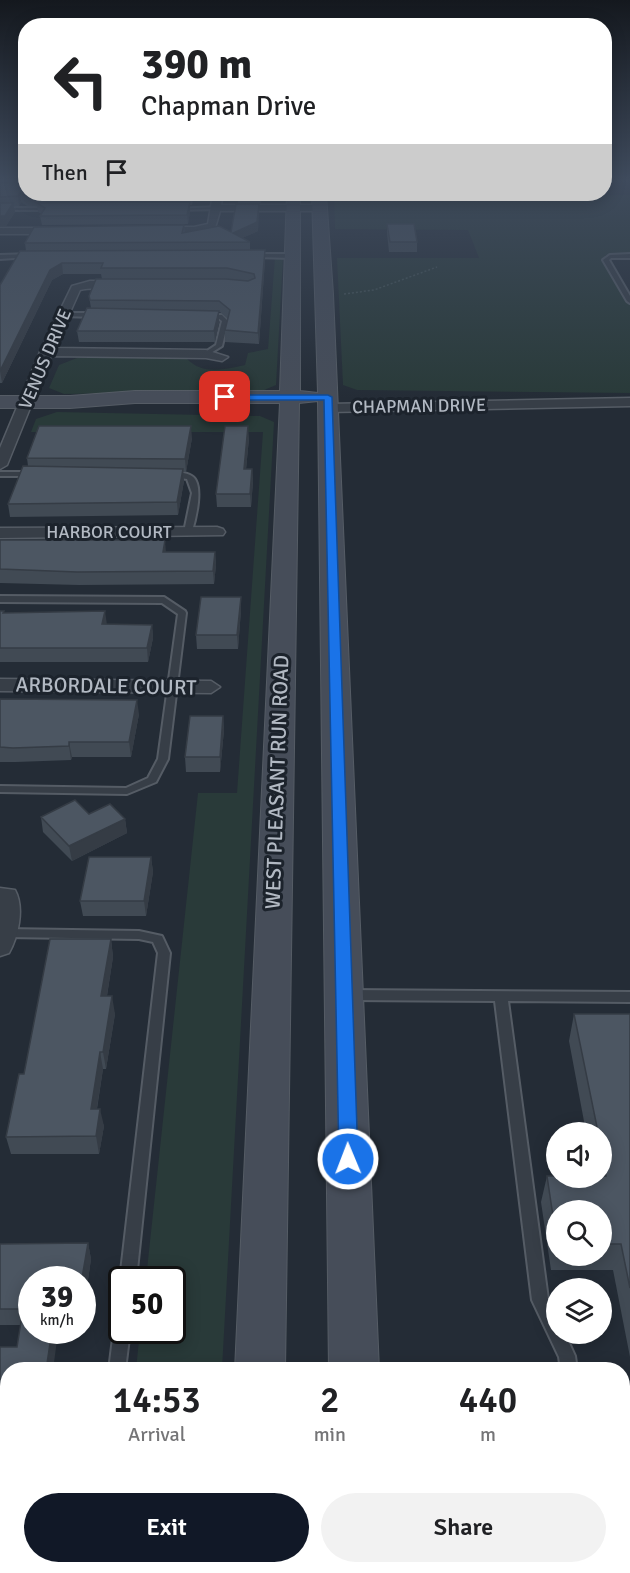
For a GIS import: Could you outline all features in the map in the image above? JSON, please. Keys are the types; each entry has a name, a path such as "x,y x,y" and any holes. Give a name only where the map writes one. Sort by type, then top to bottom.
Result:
{"main road":[{"name":"WEST PLEASANT RUN ROAD","path":"260,1362 292,251"},
{"path":"292,255 324,254 354,1362"},
{"name":"CHAPMAN DRIVE","path":"0,402 70,402 134,407 328,403"},
{"path":"284,550 332,549"}],"street":[{"name":"VENUS DRIVE","path":"0,465 46,352 76,288 90,284 135,284"},
{"path":"46,352 206,354 222,357"},
{"name":"CHAPMAN DRIVE","path":"328,403 442,407 517,403 630,402"},
{"name":"HARBOR COURT","path":"0,532 217,532"},
{"name":"ARBORDALE COURT","path":"0,684 211,687"},
{"path":"2,940 8,919 4,896"}],"lane":[{"path":"0,267 3,257 41,255"},
{"path":"244,256 292,255"},
{"path":"630,256 610,257 606,260 630,301"},
{"path":"63,315 108,315"},
{"path":"198,316 220,316 225,321 219,346 206,354"},
{"path":"0,474 48,474"},
{"path":"156,474 190,477 196,493 188,532"},
{"path":"0,599 164,600 182,613 163,759 152,780 127,790 0,789"},
{"path":"2,940 139,935 158,939 164,953 130,1266"},
{"path":"344,995 630,997"},
{"path":"501,996 540,1300 568,1362"},
{"path":"118,1362 120,1344"}],"path":[{"path":"325,294 374,290 437,267"}],"shaded area":[{"path":"476,251 630,251 630,255 605,255 630,298 630,393 357,390 343,385 337,258 479,258"},
{"path":"275,257 283,257 276,385 262,391 64,394 49,388 59,365 77,358 186,358 199,367 213,370 245,365 248,353 268,349"},
{"path":"57,412 260,416 274,422 222,1362 137,1362 139,1344 186,1344 186,1266 147,1266 198,793 237,793 263,432 31,432 36,419"}],"building":[{"path":"20,251 265,251 258,333 225,330 230,310 219,301 90,300 89,296 96,279 248,281 255,278 254,274 227,268 101,268 103,263 62,263 50,270 0,371 0,285"},
{"path":"87,308 219,311 214,331 77,331"},
{"path":"39,426 191,426 185,459 27,458"},
{"path":"225,426 248,426 244,469 252,469 250,494 216,494"},
{"path":"23,466 183,469 177,502 8,504"},
{"path":"0,540 165,540 163,552 215,552 213,571 77,572 0,569"},
{"path":"201,597 241,597 237,635 196,635"},
{"path":"0,611 4,611 3,613 105,611 102,624 152,625 147,648 0,648"},
{"path":"0,699 137,700 129,742 69,742 69,746 13,748 0,747"},
{"path":"190,716 223,716 220,757 185,757"},
{"path":"75,800 89,814 110,804 125,819 69,846 41,817"},
{"path":"89,857 151,857 144,901 80,901"},
{"path":"50,939 111,939 101,996 112,996 91,1109 100,1109 96,1136 6,1137 19,1074 24,1074"},
{"path":"574,1014 630,1014 630,1288 621,1244 612,1244 612,1200 551,1200 549,1188 612,1188 612,1122 596,1122"},
{"path":"88,1243 84,1266 18,1266 18,1309 0,1309 0,1244"},
{"path":"18,1341 18,1344 50,1344 47,1362 0,1362 0,1347 17,1347"}],"route":[{"path":"225,397 328,397 348,1159"}]}
